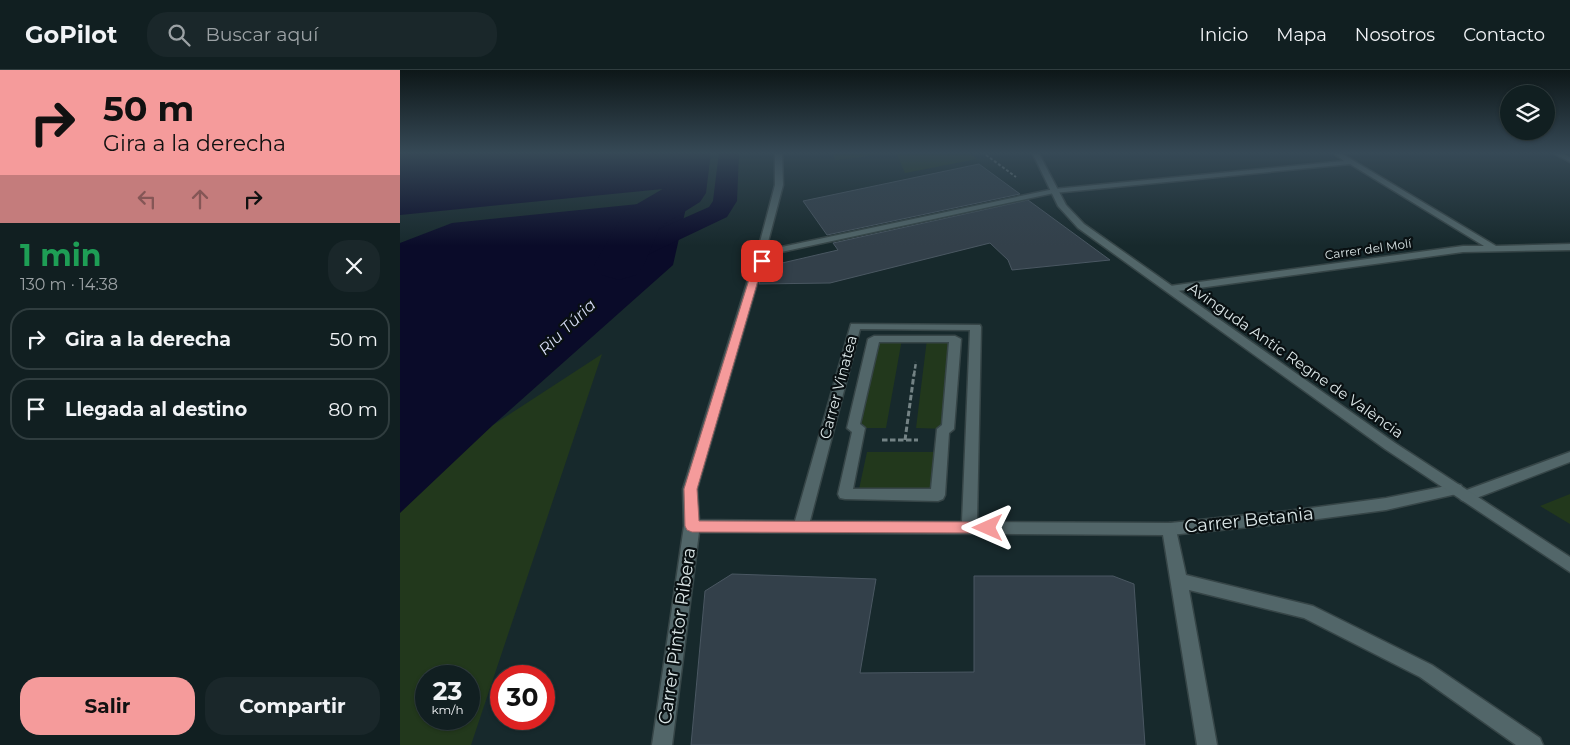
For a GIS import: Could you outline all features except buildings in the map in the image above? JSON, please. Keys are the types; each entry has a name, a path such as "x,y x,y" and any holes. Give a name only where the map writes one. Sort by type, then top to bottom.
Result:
{"street":[{"path":"779,184 764,242 769,252 1052,187 1094,184"},
{"name":"Avinguda Antic Regne de València","path":"1050,184 1062,206 1081,226 1390,446 1570,565"},
{"path":"1387,184 1492,247"},
{"name":"Carrer del Molí","path":"1170,289 1463,249 1570,247"},
{"name":"Carrer Pintor Ribera","path":"662,745 692,526 690,489 756,270 769,252"},
{"name":"Carrer Vinatea","path":"800,527 855,326 976,328 970,528"},
{"path":"874,338 955,339 948,429 944,429 938,495 845,494 856,440 859,428 853,428 874,338"},
{"name":"Carrer Betania","path":"1207,745 1170,529 1308,514 1461,492 1570,457"},
{"path":"692,526 1170,529"},
{"path":"1180,581 1307,611 1426,671 1533,745"}],"path":[{"path":"1028,184 1052,187"},
{"path":"905,440 920,339"},
{"path":"856,440 943,440"}],"green space":[{"path":"874,339 902,339 886,428 853,428"},
{"path":"927,339 955,339 948,429 916,428"},
{"path":"602,354 498,665 490,665 490,688 480,718 480,665 415,665 415,730 476,730 471,745 400,745 400,505 493,425"},
{"path":"867,452 942,452 938,495 858,494"},
{"path":"1570,494 1570,524 1540,506"}],"water":[{"path":"400,184 693,184 692,192 679,194 680,185 673,188 400,215"},
{"path":"688,199 673,265 493,425 400,513 400,243 452,223"}],"waterway":[{"name":"Riu Túria","path":"619,265 641,220 685,193 687,184"},
{"path":"633,251 718,212 725,201 726,184"}],"route":[{"path":"762,261 756,270 690,489 692,526 988,528"}]}
